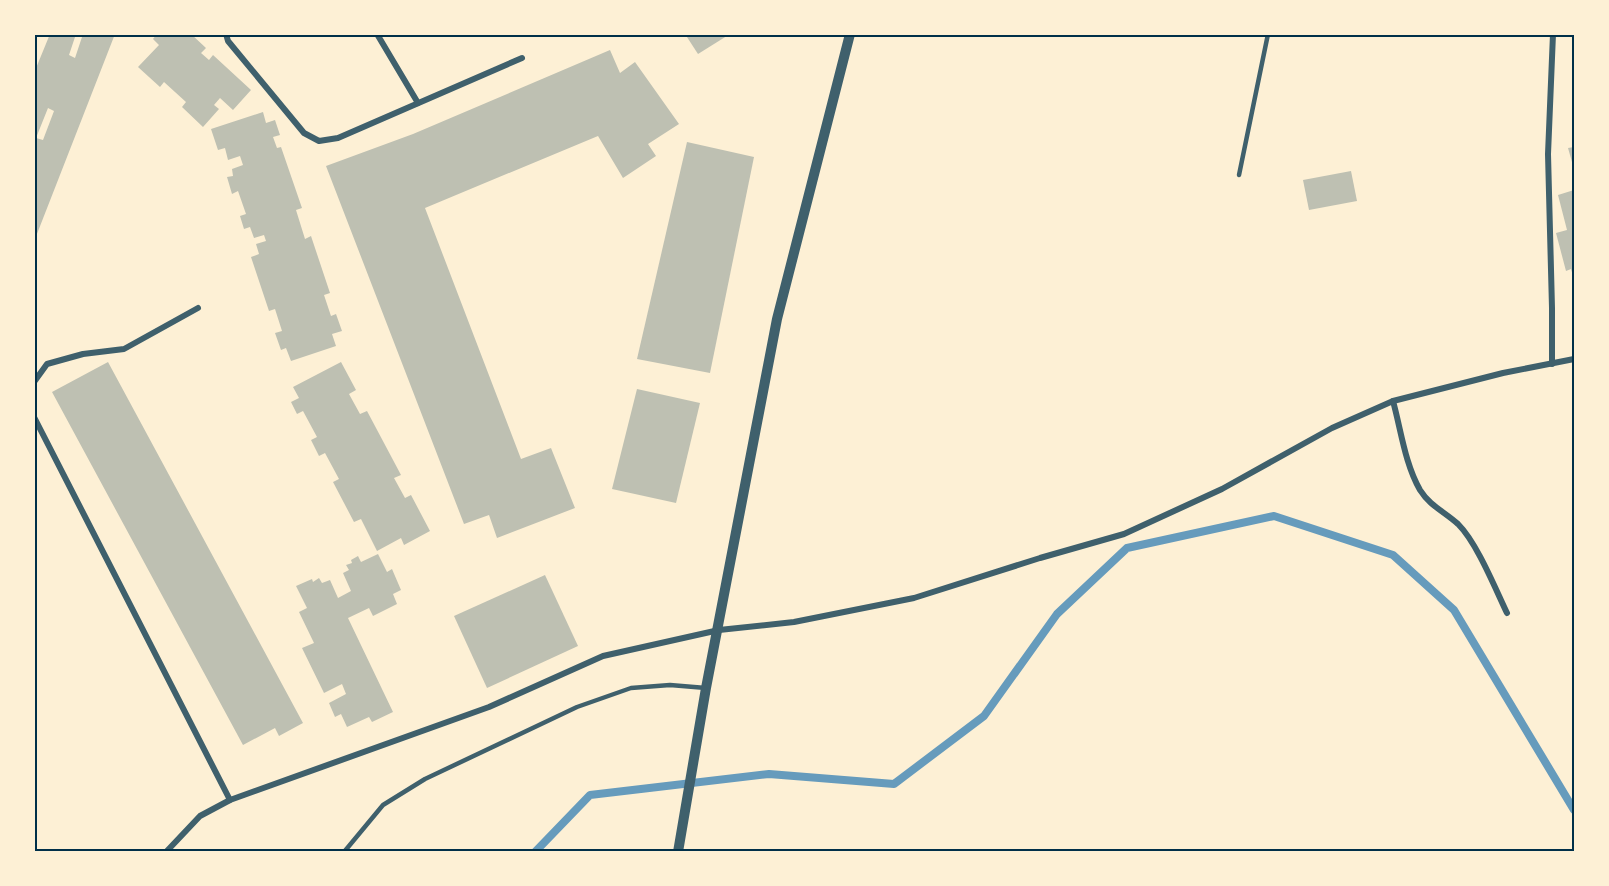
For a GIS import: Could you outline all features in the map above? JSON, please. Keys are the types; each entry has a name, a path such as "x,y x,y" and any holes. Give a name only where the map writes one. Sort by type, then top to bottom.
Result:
{"street":[{"path":"226,34 228,41 304,133 319,141 338,138 522,58"},
{"path":"377,34 418,103"},
{"path":"678,852 706,688 719,630 777,319 850,34"},
{"path":"1552,364 1548,154 1553,34"},
{"path":"34,382 47,364 83,354 124,349 198,308"},
{"path":"166,852 200,816 230,800 489,707 603,657 719,630 794,622 914,598 1125,534 1222,489 1332,429 1393,401 1503,373 1575,360"},
{"path":"1393,401 1412,473 1421,490 1431,504 1459,525 1481,557 1508,613"},
{"path":"34,417 230,800"}],"lane":[{"path":"1239,175 1268,34"},
{"path":"344,852 383,805 425,779 577,707 631,688 670,685 706,688"}],"building":[{"path":"50,34 76,34 69,55 75,58 83,34 115,34 35,239 34,73","holes":["48,108 54,111 43,140 36,138"]},
{"path":"157,34 191,34 206,48 201,53 209,60 213,55 251,90 233,110 220,98 214,105 219,109 203,127 182,107 186,102 164,82 160,87 138,67 159,45 153,39"},
{"path":"685,34 730,34 698,54"},
{"path":"610,50 620,73 635,62 679,124 648,144 656,156 623,178 598,136 425,208 521,459 551,448 575,508 497,538 489,515 464,524 326,166 413,134"},
{"path":"263,112 266,123 275,120 280,135 273,137 277,148 281,147 302,208 296,210 305,239 311,236 330,293 324,295 331,316 336,314 342,331 332,334 336,346 291,361 286,348 281,350 275,333 282,331 275,309 269,311 251,257 259,254 256,244 266,241 264,235 254,238 250,227 244,229 240,216 246,214 238,191 232,194 227,177 233,176 232,169 243,165 240,156 228,160 225,148 218,150 211,129"},
{"path":"687,142 754,157 710,373 637,359"},
{"path":"1574,147 1574,169 1568,148"},
{"path":"1351,171 1357,201 1309,210 1303,180"},
{"path":"1574,190 1574,279 1571,269 1566,271 1556,233 1567,230 1558,195"},
{"path":"108,362 303,723 279,736 275,728 243,745 52,392"},
{"path":"341,362 356,390 349,394 360,414 367,411 401,475 394,478 405,498 411,495 430,531 404,545 401,538 377,551 361,519 354,522 333,482 339,479 325,453 319,456 311,440 317,437 303,411 297,414 291,402 299,398 293,387"},
{"path":"637,389 700,403 676,503 612,489"},
{"path":"378,554 387,572 392,569 401,590 393,594 397,604 373,616 369,608 348,618 393,712 372,722 369,717 347,727 341,714 335,717 329,703 346,694 342,684 324,693 302,648 314,643 299,612 307,608 296,586 312,579 313,582 319,578 322,583 330,580 338,598 351,591 343,573 349,570 346,565 352,563 351,560 358,556 361,562"},
{"path":"545,575 578,646 487,688 454,616"}],"waterway":[{"path":"535,852 590,795 769,774 894,784 984,716 1057,614 1127,548 1274,516 1393,555 1454,610 1574,810"}]}
